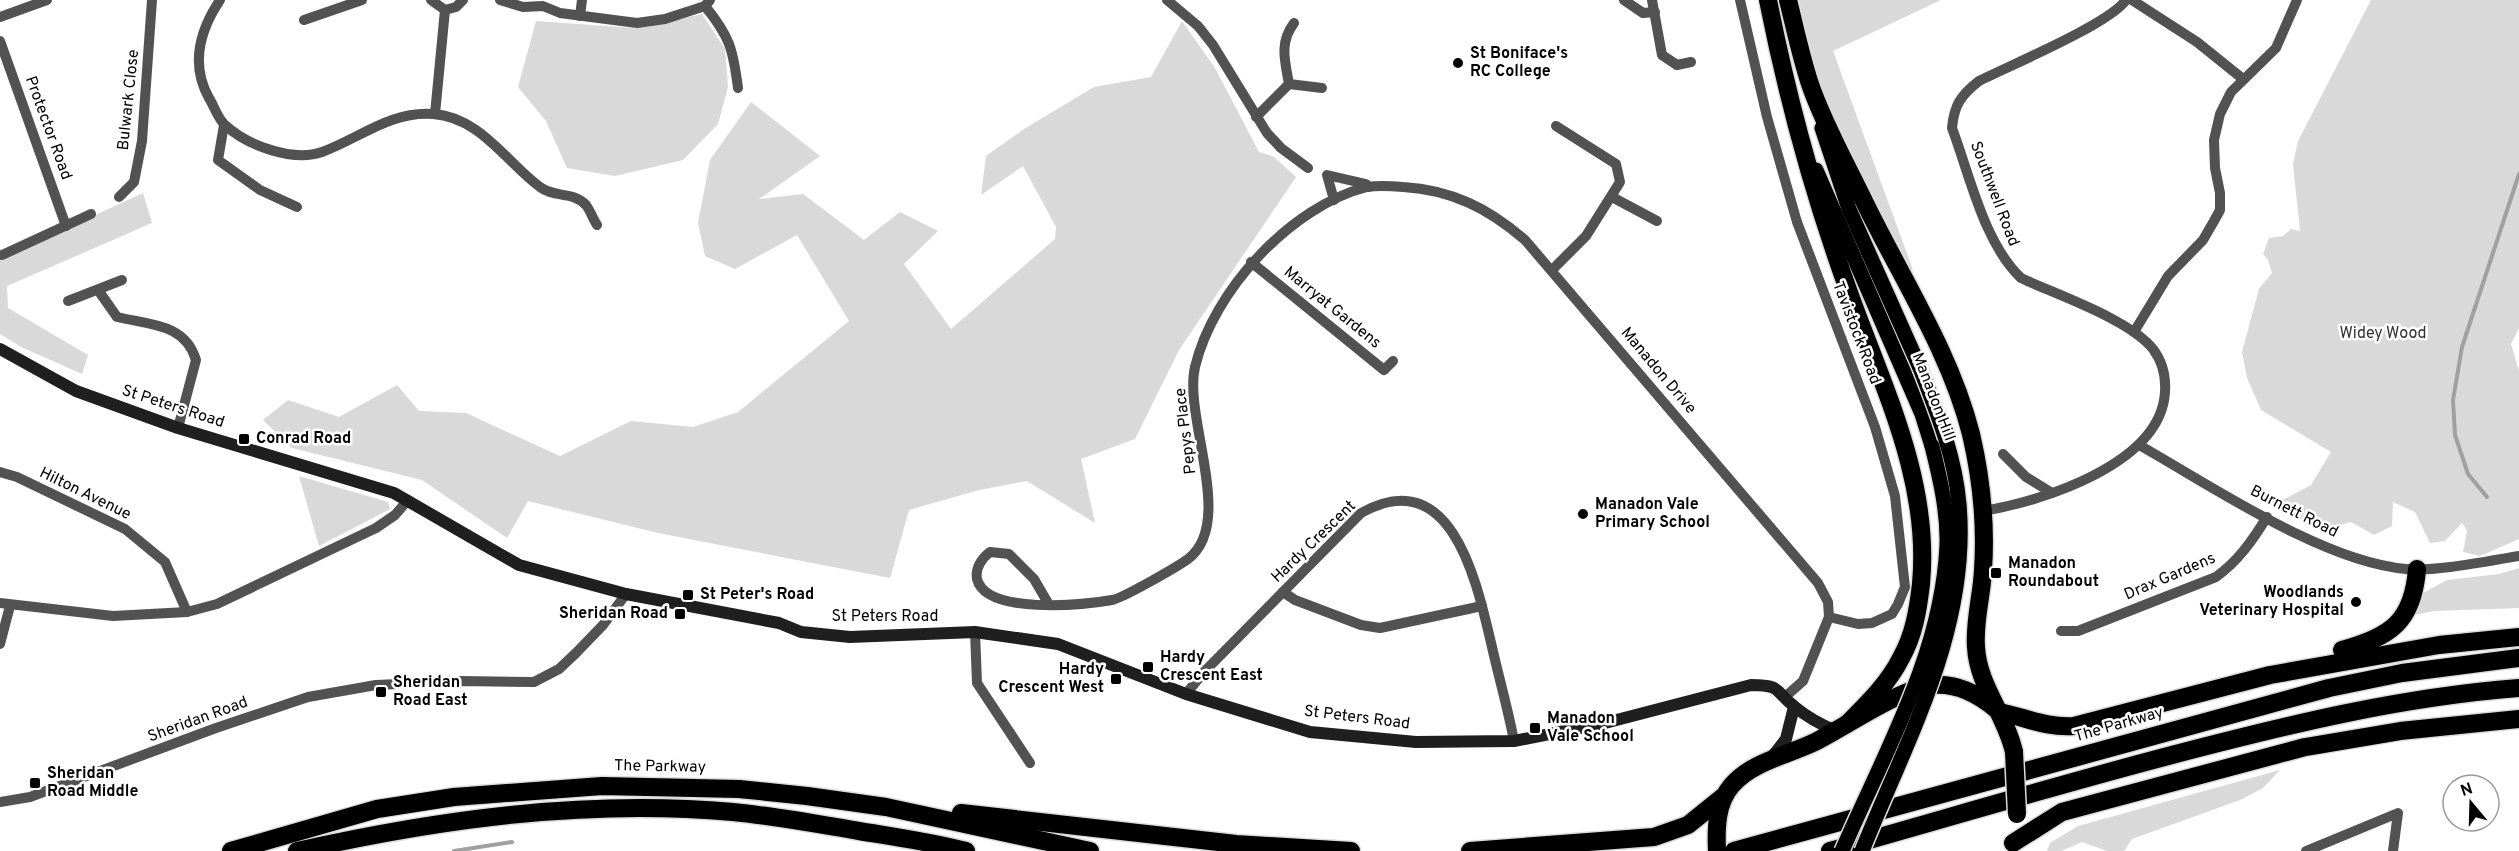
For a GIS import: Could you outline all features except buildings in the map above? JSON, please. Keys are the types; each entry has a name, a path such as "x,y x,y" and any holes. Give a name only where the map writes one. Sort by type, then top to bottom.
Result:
{"highway":[{"name":"Manadon Hill","path":"1768,0 1797,123"},
{"name":"Manadon Hill","path":"1788,0 1810,85"},
{"path":"1810,85 1953,382 1971,434 1982,511 1983,569 1976,645 1980,672 2010,734 2014,752 2016,814 2011,847"},
{"path":"1797,123 1811,178 1846,285 1906,447 1922,522 1920,593 1908,644 1885,684 1841,728"},
{"path":"1470,851 1626,842 1654,837 1688,825 1725,794 1741,777 1769,760 1788,754 1904,694 1932,685 1964,690 1984,699 1999,712 2041,724 2074,726 2270,675 2366,644 2391,630 2406,614 2416,587 2417,569"},
{"path":"2270,675 2439,645 2519,637"},
{"name":"The Parkway","path":"1734,851 2329,688 2402,673 2519,658"},
{"path":"1830,851 2269,729 2397,702 2463,692 2519,688"},
{"path":"2011,847 2062,812 2305,747 2400,731 2519,719"},
{"name":"The Parkway","path":"231,851 377,809 527,789 669,786 739,789 886,807 1090,851"},
{"path":"1716,842 1717,817 1725,794"},
{"path":"807,796 1236,844 1351,851"},
{"path":"297,851 396,829 477,818 534,812 670,809 788,819 966,851"}],"main road":[{"name":"Manadon Hill","path":"1810,85 1827,148 1849,209 1941,422 1954,469 1959,503 1960,571 1948,632 1935,674 1862,851"},
{"name":"Manadon Hill","path":"1797,123 1922,414 1942,486 1947,544 1939,608 1922,668 1842,851"}],"street":[{"path":"0,17 47,0"},
{"name":"Bulwark Close","path":"119,197 134,182 142,141 152,0"},
{"path":"220,0 206,21 197,60 204,89 224,125 259,146 289,156 321,152 384,122 406,115 435,114 459,121 483,135 543,189 573,196 585,205 597,225"},
{"path":"304,20 362,0"},
{"path":"430,0 445,10 456,7 464,0"},
{"path":"500,0 524,7 543,6 580,16 637,23 665,20 708,3 733,48 738,88"},
{"path":"580,16 582,0"},
{"path":"1167,0 1197,26 1213,45 1233,74 1256,117 1281,148 1308,168"},
{"path":"1624,0 1643,13 1655,12"},
{"path":"1652,0 1658,45 1662,55 1677,64 1691,62"},
{"name":"Tavistock Road","path":"1740,0 1767,117 1797,222 1875,427 1895,496 1905,586 1898,604 1892,614 1872,623 1858,624 1829,617"},
{"name":"Southwell Road","path":"1982,511 2008,507 2052,493 2101,472 2139,444 2157,423 2165,402 2166,382 2161,363 2152,349 2134,332 2021,278 2006,264 1995,245 1952,128 1954,108 1963,94 1980,81 2096,23 2119,10 2126,0"},
{"path":"2132,0 2197,42 2243,79"},
{"path":"2134,332 2168,276 2204,240 2220,210 2214,140 2220,114 2230,92 2261,65 2276,48 2297,0"},
{"path":"435,114 445,10"},
{"path":"1288,84 1284,54 1285,35 1294,23"},
{"name":"Protector Road","path":"0,41 5,71 66,226"},
{"path":"1256,117 1288,84"},
{"path":"1288,84 1322,88"},
{"path":"224,125 218,160 260,190 297,207"},
{"path":"1552,270 1586,236 1620,182 1616,165 1556,126"},
{"path":"1334,200 1327,175 1366,184 1368,187"},
{"name":"Manadon Drive","path":"1334,200 1368,187 1434,189 1463,200 1506,224 1552,270 1818,583 1828,602 1829,617"},
{"path":"1612,197 1657,221"},
{"name":"Pepys Place","path":"1048,603 1034,579 1009,554 990,552 981,558 976,577 981,588 1010,603 1048,603 1115,600 1189,559 1203,538 1209,504 1194,401 1195,368 1208,329 1251,262 1299,221 1334,200"},
{"path":"2,255 91,214"},
{"name":"Marryat Gardens","path":"1251,262 1384,370 1393,361"},
{"path":"68,301 122,280"},
{"path":"98,290 117,317 174,330 193,349 196,360 178,428"},
{"name":"St Peters Road","path":"0,349 76,391 178,428 350,477 408,500 519,565 627,594 779,623 801,632 850,636 975,632 1058,644 1186,694 1310,732 1416,742 1514,741 1605,723 1738,687 1766,685 1778,689 1786,696"},
{"name":"Burnett Road","path":"2139,444 2321,545 2376,564 2417,569 2519,556"},
{"path":"2003,454 2026,477 2052,493"},
{"name":"Hilton Avenue","path":"0,472 18,477 125,529 165,562 187,612"},
{"path":"0,644 5,605 113,616 187,612 217,604 376,528 395,515 408,500"},
{"name":"Hardy Crescent","path":"1186,694 1203,672 1361,513 1377,505 1404,501 1424,506 1453,532 1472,572 1514,741"},
{"name":"Drax Gardens","path":"2061,631 2078,631 2216,577 2235,563 2267,517"},
{"path":"1283,592 1294,600 1361,625 1380,628 1482,606"},
{"name":"Sheridan Road","path":"0,802 30,797 216,728 308,697 376,685 461,681 534,682 559,669 576,653 603,625 627,594"},
{"path":"1829,617 1803,681 1786,696 1794,707 1841,728"},
{"path":"975,632 977,683 1030,763"},
{"path":"1769,760 1786,739 1794,707"},
{"path":"2306,851 2398,813 2392,851"}],"green space":[{"path":"1799,0 1941,0 1833,51 1913,270 1905,270 1833,122 1809,57"},
{"name":"Widey Wood","path":"2371,0 2519,0 2519,328 2511,344 2519,371 2519,539 2480,556 2463,552 2467,530 2462,523 2445,541 2430,543 2415,512 2393,502 2392,526 2374,535 2351,522 2322,530 2273,505 2311,485 2331,452 2261,410 2247,378 2242,352 2259,289 2272,273 2268,260 2263,254 2269,238 2283,236 2291,229 2300,231 2293,164 2298,141"},
{"path":"702,14 725,49 728,87 718,124 683,160 615,176 567,168 546,121 518,87 536,21 634,28"},
{"path":"1182,21 1215,68 1259,152 1274,157 1296,177 1179,350 1135,439 1081,459 1095,523 1027,481 979,490 909,510 890,578 658,533 528,501 507,538 422,480 292,448 263,420 288,400 339,417 397,385 419,411 466,413 560,456 631,421 693,427 738,412 849,321 797,235 735,269 705,256 698,223 710,160 751,102 820,156 759,199 803,194 864,240 900,212 938,231 904,264 951,329 1055,239 1056,227 1023,166 981,195 986,156 1024,129 1094,87 1151,77"},
{"path":"143,193 152,223 7,286 8,308 88,355 82,374 21,347 0,334 0,259"},
{"path":"299,476 388,502 390,509 319,546"},
{"path":"2519,568 2519,608 2434,611 2414,615 2421,594 2447,580 2499,574"},
{"path":"2280,770 2263,788 2240,800 2132,839 2124,851 2107,851 2082,842 2061,851 2047,851 2050,843 2078,826"}],"waterway":[{"path":"2487,497 2468,474 2455,435 2453,400 2462,347 2519,174"},
{"path":"454,851 512,842"}],"place":[{"name":"St Boniface's RC College","path":"1458,63"},
{"name":"Conrad Road","path":"244,439"},
{"name":"Manadon Vale Primary School","path":"1583,514"},
{"name":"Manadon Roundabout","path":"1996,573"},
{"name":"St Peter's Road","path":"688,595"},
{"name":"Woodlands Veterinary Hospital","path":"2356,602"},
{"name":"Sheridan Road","path":"680,614"},
{"name":"Hardy Crescent East","path":"1148,667"},
{"name":"Hardy Crescent West","path":"1116,679"},
{"name":"Sheridan Road East","path":"381,692"},
{"name":"Manadon Vale School","path":"1535,728"},
{"name":"Sheridan Road Middle","path":"35,783"}]}
